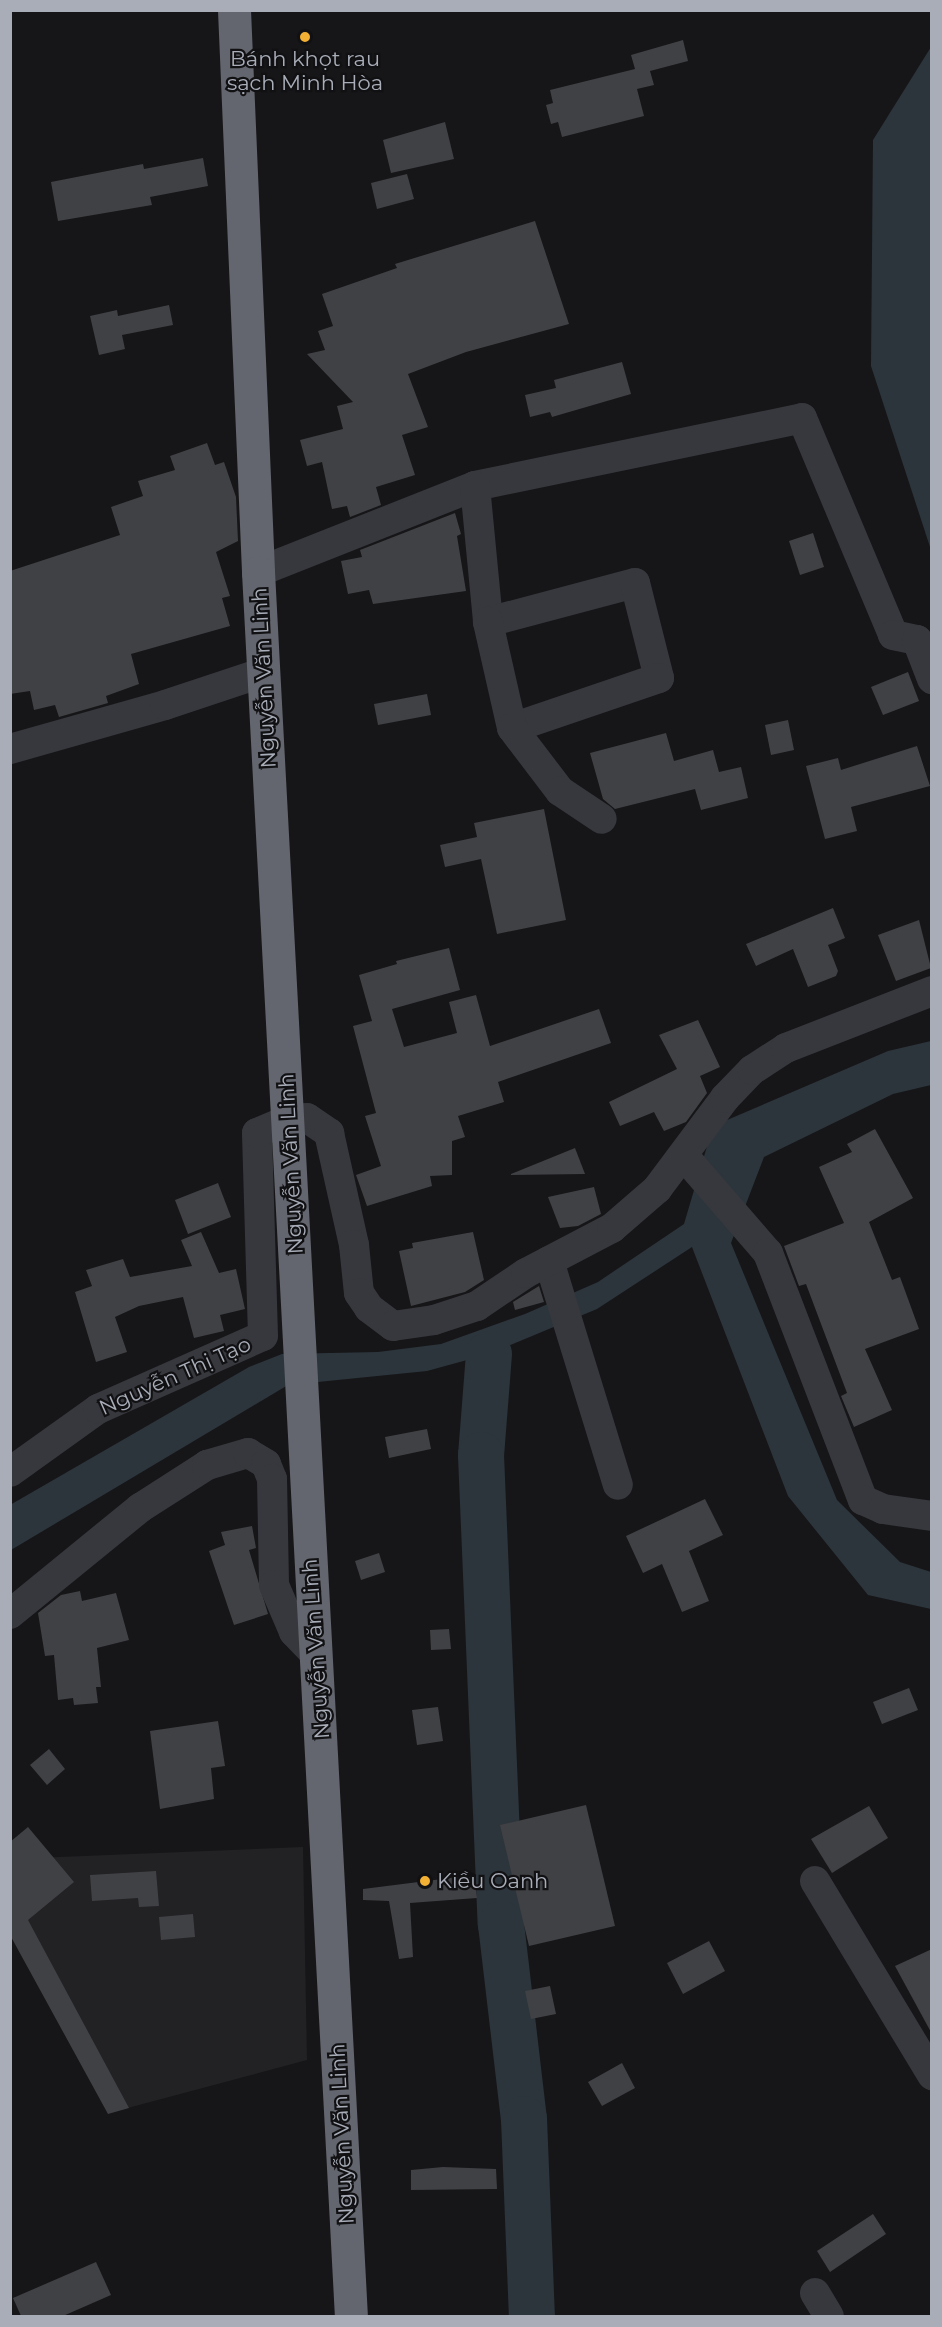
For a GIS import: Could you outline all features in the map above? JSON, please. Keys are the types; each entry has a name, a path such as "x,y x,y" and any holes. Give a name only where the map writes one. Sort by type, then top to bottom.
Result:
{"highway":[{"name":"Nguyễn Văn Linh","path":"234,10 258,572 290,1119 305,1481 317,1656 351,2316"}],"street":[{"path":"258,572 475,486 802,418 893,635 917,640 932,679"},
{"path":"475,486 488,622 512,728 561,791 602,819"},
{"path":"488,622 635,583 658,678 512,728"},
{"path":"10,749 165,705 264,672"},
{"path":"290,1119 316,1121 329,1132 354,1245 359,1293 381,1319 393,1326 457,1313 552,1274 691,1164 725,1098 752,1070 786,1048 932,991"},
{"name":"Nguyễn Thị Tạo","path":"10,1472 98,1409 263,1336 256,1133 290,1119"},
{"path":"691,1164 768,1253 863,1500 883,1509 932,1516"},
{"path":"552,1274 618,1485"},
{"path":"10,1614 140,1508 207,1465 248,1453 266,1464 272,1479 274,1585 294,1632 317,1656"},
{"path":"815,1881 927,2059"}],"shaded area":[{"path":"931,47 931,550 871,366 873,140"},
{"path":"931,1041 931,1085 893,1094 764,1157 731,1243 837,1500 900,1562 931,1572 931,1609 868,1595 788,1496 692,1247 597,1309 489,1354 427,1371 288,1385 11,1550 10,1505 249,1367 282,1354 378,1352 441,1344 525,1314 598,1282 684,1224 713,1126 888,1051"},
{"path":"303,1847 307,2060 109,2113 11,1927 10,1859"}],"building":[{"path":"683,40 688,61 650,71 654,85 637,89 644,116 562,137 558,122 551,124 546,105 553,103 550,90 635,69 631,55"},
{"path":"445,122 454,159 391,173 383,140"},
{"path":"203,158 208,186 150,197 152,205 58,221 51,182 143,164 144,169"},
{"path":"407,174 414,199 377,209 371,183"},
{"path":"535,221 569,324 466,352 408,374 428,427 402,435 415,475 376,487 381,505 350,517 347,506 332,509 322,462 307,466 300,440 343,429 337,406 353,402 307,354 325,350 318,331 333,326 322,294 397,268 395,264"},
{"path":"169,305 173,325 122,335 125,349 99,355 90,316 117,310 118,316"},
{"path":"622,362 631,394 552,417 550,412 530,417 525,395 556,388 554,380"},
{"path":"207,443 215,465 224,462 236,497 238,541 216,552 230,596 222,598 230,626 131,654 139,684 106,696 108,703 59,717 55,705 34,710 30,691 10,694 10,571 120,535 111,507 143,496 138,481 175,470 170,456"},
{"path":"455,513 461,534 457,536 466,591 373,604 369,590 348,594 341,561 362,557 360,550"},
{"path":"813,533 824,567 800,575 789,541"},
{"path":"908,672 919,701 883,715 871,687"},
{"path":"427,694 431,715 378,725 374,704"},
{"path":"788,720 794,750 771,755 765,725"},
{"path":"666,733 674,761 713,750 719,772 741,767 748,798 701,810 695,789 615,809 603,799 590,753"},
{"path":"917,746 930,786 851,807 857,831 825,839 806,766 838,758 841,770"},
{"path":"544,809 566,920 497,934 481,859 445,867 440,845 477,837 474,823"},
{"path":"833,908 845,938 828,945 838,971 836,976 808,987 793,949 756,966 746,944"},
{"path":"919,920 931,968 896,981 878,935"},
{"path":"449,948 460,990 392,1009 404,1047 457,1033 449,1002 476,995 490,1046 599,1009 611,1043 498,1082 504,1102 458,1116 465,1137 452,1141 452,1175 430,1176 432,1186 367,1206 356,1175 381,1166 365,1116 376,1113 353,1026 372,1021 359,975 397,964 396,961"},
{"path":"698,1020 720,1067 700,1076 707,1093 686,1122 664,1131 654,1112 620,1126 609,1102 677,1069 659,1035"},
{"path":"875,1129 913,1198 869,1222 892,1280 900,1277 919,1329 865,1349 892,1410 854,1427 841,1396 847,1393 806,1284 799,1286 784,1246 844,1223 819,1167 852,1152 847,1144"},
{"path":"575,1148 585,1174 511,1175 511,1174"},
{"path":"218,1183 231,1217 188,1234 175,1200"},
{"path":"594,1187 601,1214 578,1226 560,1228 548,1197"},
{"path":"201,1232 219,1273 236,1269 245,1309 220,1315 224,1331 194,1338 183,1297 139,1306 115,1317 127,1352 96,1362 75,1292 92,1286 86,1270 123,1259 130,1277 192,1266 181,1240"},
{"path":"473,1232 484,1280 465,1292 411,1306 399,1251 413,1248 412,1243"},
{"path":"539,1286 544,1302 515,1310 513,1302"},
{"path":"427,1429 431,1449 389,1458 385,1437"},
{"path":"705,1499 723,1535 689,1551 709,1601 682,1612 662,1564 643,1573 626,1536"},
{"path":"252,1526 256,1548 249,1550 268,1614 234,1625 209,1551 225,1545 221,1532"},
{"path":"379,1553 385,1572 361,1580 355,1561"},
{"path":"80,1591 82,1601 116,1593 129,1640 97,1648 101,1687 96,1687 98,1703 74,1705 73,1698 58,1700 54,1655 45,1656 38,1613 61,1595"},
{"path":"449,1629 451,1649 431,1650 430,1630"},
{"path":"909,1688 918,1710 882,1724 873,1702"},
{"path":"438,1707 443,1741 417,1745 412,1710"},
{"path":"218,1721 225,1766 211,1768 214,1799 160,1809 150,1731"},
{"path":"49,1749 65,1769 47,1785 30,1765"},
{"path":"586,1805 615,1926 529,1946 500,1825"},
{"path":"869,1806 888,1838 832,1873 811,1839"},
{"path":"28,1827 74,1882 28,1920 129,2108 108,2114 10,1935 10,1842"},
{"path":"156,1871 159,1906 139,1907 138,1898 92,1901 90,1875"},
{"path":"474,1875 477,1898 410,1903 413,1957 399,1959 389,1901 363,1900 363,1889"},
{"path":"193,1914 195,1937 161,1940 159,1917"},
{"path":"709,1941 725,1971 683,1994 667,1963"},
{"path":"932,1949 932,2034 895,1966"},
{"path":"550,1986 556,2014 531,2019 525,1991"},
{"path":"622,2063 635,2088 602,2106 588,2082"},
{"path":"443,2167 496,2169 497,2189 411,2190 411,2170"},
{"path":"873,2214 886,2234 830,2272 817,2251"},
{"path":"96,2262 111,2295 63,2316 21,2316 13,2298"}],"waterway":[{"path":"489,1354 481,1455 501,1924 524,2119 532,2316"}],"place":[{"name":"Bánh khọt rau sạch Minh Hòa","path":"305,37"},
{"name":"Kiều Oanh","path":"425,1881"}]}
